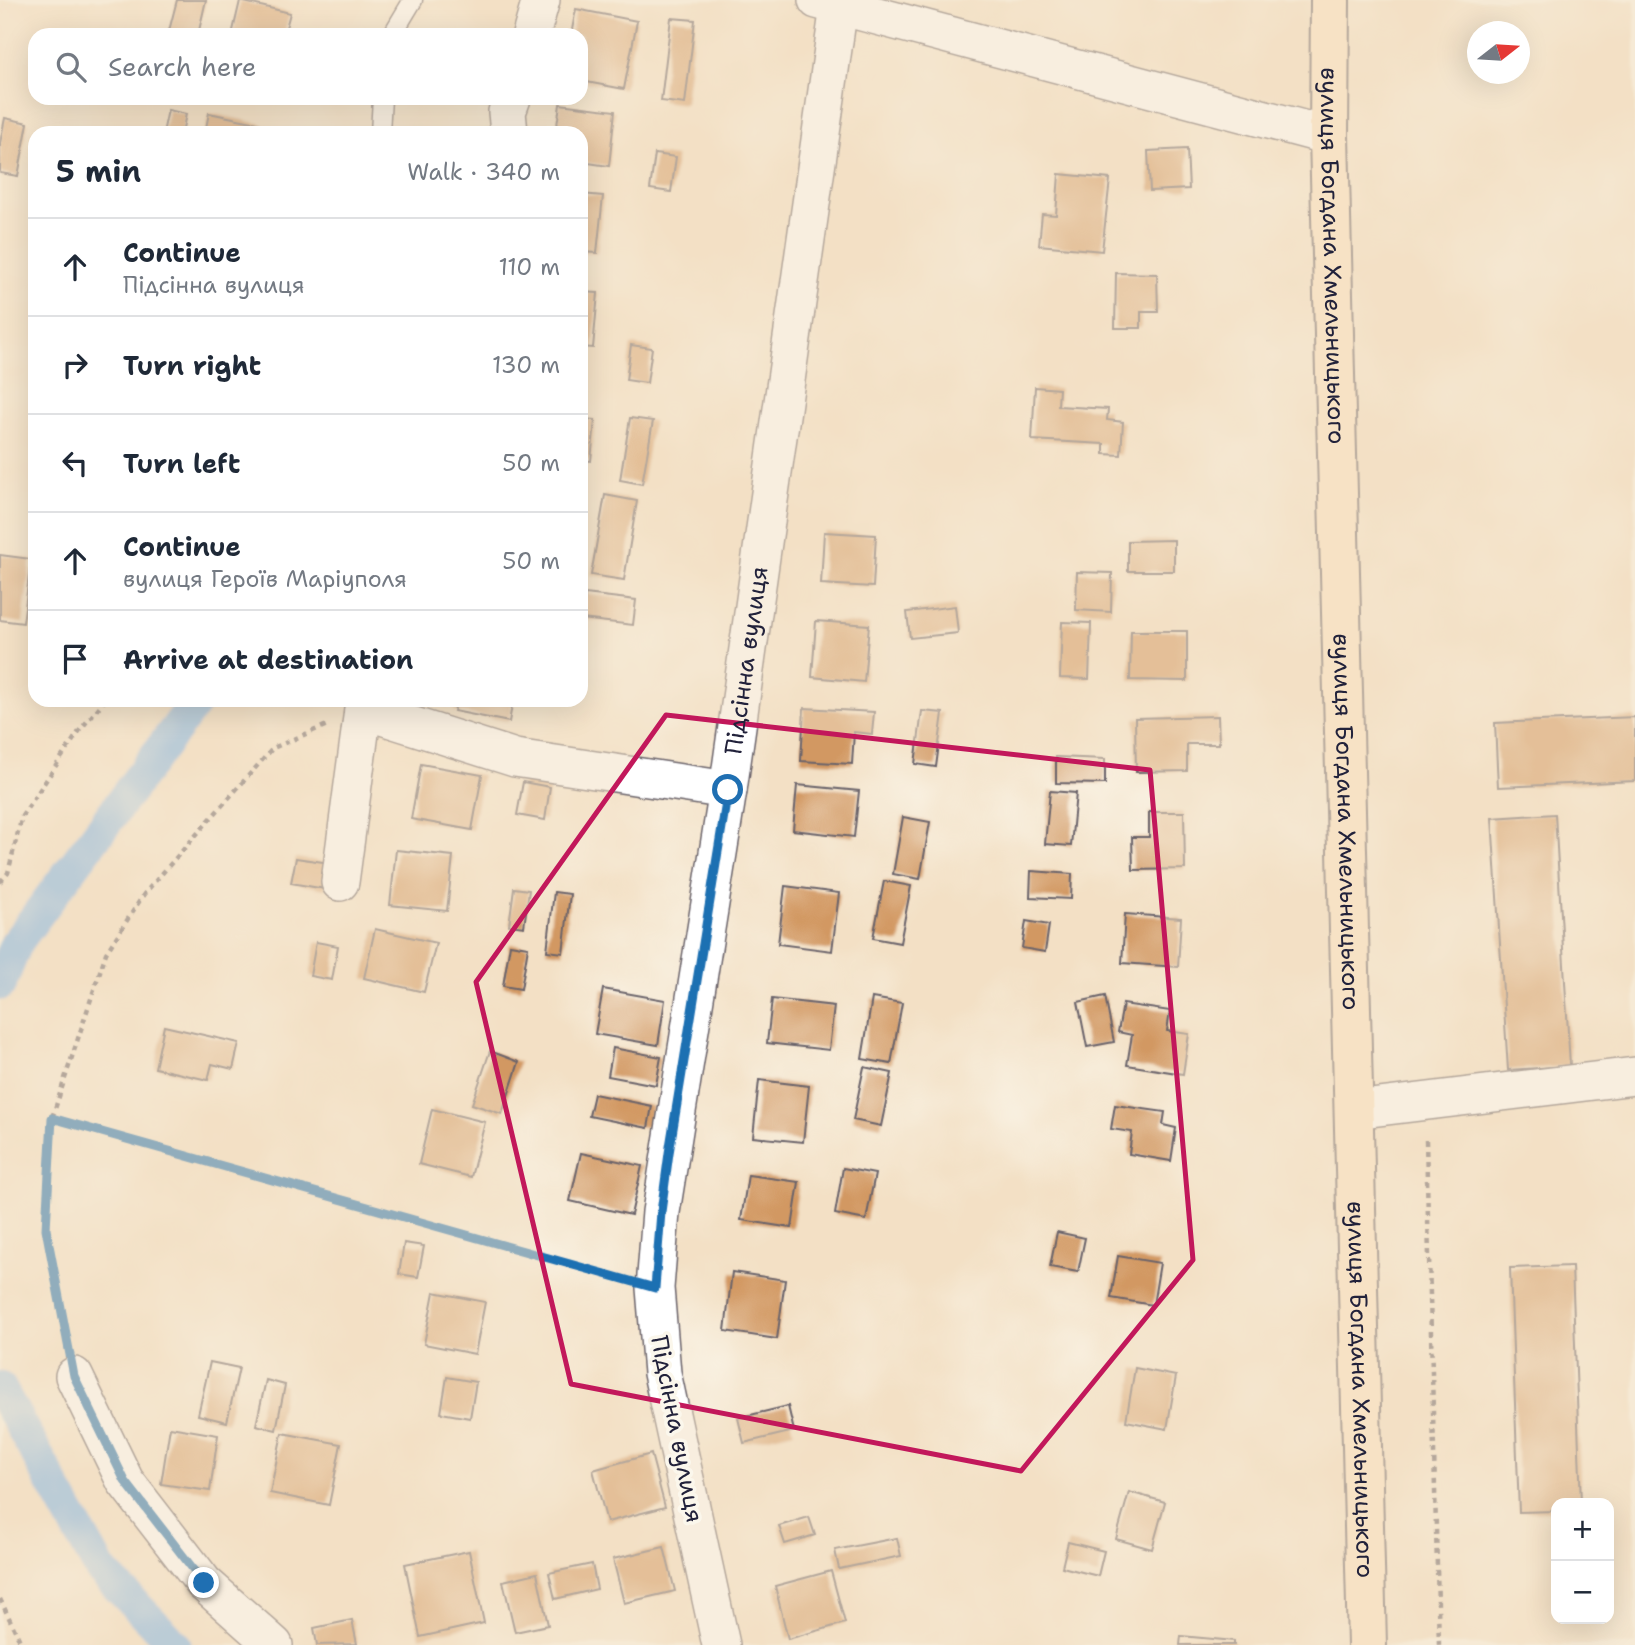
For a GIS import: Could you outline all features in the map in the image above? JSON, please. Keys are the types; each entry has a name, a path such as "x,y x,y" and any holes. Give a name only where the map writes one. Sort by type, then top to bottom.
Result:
{"main road":[{"name":"вулиця Богдана Хмельницького","path":"1330,0 1329,136 1367,1645"}],"street":[{"path":"533,28 541,0"},
{"path":"828,3 1329,136"},
{"name":"Підсінна вулиця","path":"720,1645 662,1373 655,1288 661,1212 728,790 828,3"},
{"path":"508,126 507,112 510,105"},
{"path":"340,882 366,707"},
{"path":"372,707 515,758 728,790"},
{"path":"1354,1110 1635,1076"},
{"path":"74,1376 125,1481 204,1583 274,1645"}],"lane":[{"path":"397,28 413,0"},
{"path":"380,126 382,105"}],"path":[{"path":"0,882 8,873 22,816 80,730 99,707"},
{"path":"74,1376 46,1229 52,1118 106,953 144,894 273,748 362,707"},
{"path":"52,1118 655,1288"},
{"path":"1426,1140 1439,1645"},
{"path":"0,1599 22,1645"}],"highlighted area":[{"path":"666,715 1150,770 1193,1260 1021,1471 571,1384 476,982"}],"building":[{"path":"177,0 206,0 200,28 170,28"},
{"path":"240,1 290,13 286,28 234,28"},
{"path":"576,9 637,21 624,89 588,82 588,28 572,28"},
{"path":"671,18 695,20 685,104 661,101"},
{"path":"560,105 615,111 609,166 588,163 588,126 557,126"},
{"path":"168,110 186,114 183,126 165,126"},
{"path":"209,113 262,124 262,126 206,126"},
{"path":"5,118 28,123 18,176 0,173 0,143"},
{"path":"1187,149 1189,189 1150,191 1148,151"},
{"path":"655,154 676,157 671,192 650,189"},
{"path":"1059,174 1110,179 1102,251 1039,245 1042,214 1056,215"},
{"path":"588,195 603,196 597,253 588,252"},
{"path":"1116,273 1157,274 1158,312 1141,312 1141,328 1115,328"},
{"path":"588,292 598,293 593,348 588,348"},
{"path":"631,345 652,348 647,383 626,380"},
{"path":"1035,387 1059,389 1058,406 1108,409 1107,420 1123,422 1121,455 1104,454 1104,444 1032,440"},
{"path":"630,418 653,421 642,484 620,480"},
{"path":"588,420 595,420 591,461 588,461"},
{"path":"605,495 637,501 624,580 591,575"},
{"path":"824,532 876,535 873,587 821,584"},
{"path":"1174,540 1174,571 1128,571 1128,541"},
{"path":"0,555 28,559 23,623 0,620"},
{"path":"1077,572 1112,573 1111,612 1076,610"},
{"path":"588,594 636,600 633,625 588,620"},
{"path":"955,606 958,633 910,638 907,612"},
{"path":"816,621 869,625 864,682 812,677"},
{"path":"1062,622 1091,623 1089,679 1060,678"},
{"path":"1131,631 1187,631 1187,681 1130,680"},
{"path":"455,707 512,707 509,722 454,711"},
{"path":"804,708 874,712 872,734 854,732 852,764 801,761"},
{"path":"922,711 943,713 936,767 915,764"},
{"path":"1218,716 1219,744 1187,744 1187,771 1136,772 1135,718"},
{"path":"1635,717 1635,781 1498,787 1495,723"},
{"path":"1056,757 1105,759 1105,784 1056,783"},
{"path":"421,764 482,775 472,830 411,819"},
{"path":"523,782 550,787 545,820 517,815"},
{"path":"797,785 859,791 854,837 793,830"},
{"path":"1050,791 1076,793 1071,846 1045,844"},
{"path":"1149,812 1184,812 1185,869 1133,870 1132,837 1149,837"},
{"path":"1555,814 1570,1066 1508,1070 1492,818"},
{"path":"903,817 930,822 920,879 893,874"},
{"path":"396,850 453,856 447,911 390,905"},
{"path":"296,858 330,863 325,889 291,883"},
{"path":"1031,871 1072,874 1071,899 1030,897"},
{"path":"884,881 911,886 900,943 873,938"},
{"path":"785,886 839,893 832,951 778,944"},
{"path":"514,888 529,890 524,927 509,925"},
{"path":"554,892 570,894 563,953 547,951"},
{"path":"1125,914 1181,918 1178,967 1122,963"},
{"path":"1026,921 1049,925 1045,952 1022,948"},
{"path":"375,929 436,943 424,992 364,978"},
{"path":"316,942 338,946 332,980 310,976"},
{"path":"510,944 528,947 521,989 503,986"},
{"path":"603,989 665,1000 658,1045 595,1034"},
{"path":"1105,996 1114,1042 1087,1047 1078,1002"},
{"path":"872,998 902,1003 891,1064 862,1059"},
{"path":"772,999 834,1006 829,1050 767,1043"},
{"path":"1123,1004 1170,1011 1167,1031 1189,1034 1183,1074 1127,1065 1132,1035 1118,1032"},
{"path":"164,1026 239,1043 233,1069 212,1064 208,1080 155,1068"},
{"path":"613,1048 661,1057 656,1085 608,1076"},
{"path":"490,1051 519,1062 502,1114 472,1104"},
{"path":"864,1067 892,1073 881,1126 853,1120"},
{"path":"759,1080 809,1086 803,1142 753,1137"},
{"path":"594,1094 652,1106 648,1128 589,1116"},
{"path":"1115,1105 1165,1112 1163,1125 1176,1128 1171,1161 1129,1154 1132,1132 1111,1129"},
{"path":"432,1109 485,1122 471,1177 419,1164"},
{"path":"581,1153 642,1166 631,1215 570,1201"},
{"path":"843,1168 875,1174 866,1220 835,1214"},
{"path":"748,1175 799,1182 792,1228 741,1220"},
{"path":"1057,1232 1085,1238 1078,1272 1050,1267"},
{"path":"404,1243 424,1246 418,1277 399,1274"},
{"path":"1118,1256 1160,1263 1153,1305 1111,1298"},
{"path":"1572,1266 1581,1498 1551,1498 1551,1511 1519,1512 1510,1268"},
{"path":"732,1272 785,1280 777,1339 725,1331"},
{"path":"434,1292 485,1302 475,1354 424,1344"},
{"path":"210,1362 239,1368 227,1422 198,1415"},
{"path":"1135,1368 1176,1376 1167,1429 1126,1421"},
{"path":"447,1377 476,1382 470,1418 441,1413"},
{"path":"266,1380 285,1385 276,1430 256,1425"},
{"path":"788,1406 794,1431 744,1443 738,1418"},
{"path":"170,1427 218,1435 210,1491 161,1484"},
{"path":"282,1433 341,1444 329,1505 270,1493"},
{"path":"651,1454 665,1507 607,1522 593,1470"},
{"path":"1129,1492 1165,1502 1152,1549 1116,1539"},
{"path":"809,1517 815,1535 785,1544 779,1526"},
{"path":"897,1538 901,1556 839,1569 835,1550"},
{"path":"1068,1542 1104,1551 1098,1576 1062,1567"},
{"path":"664,1547 675,1591 624,1603 613,1559"},
{"path":"469,1551 484,1623 420,1637 405,1564"},
{"path":"592,1564 597,1589 555,1599 549,1573"},
{"path":"831,1571 845,1623 788,1639 775,1586"},
{"path":"537,1573 548,1625 515,1632 503,1581"},
{"path":"352,1620 357,1644 317,1645 314,1628"},
{"path":"1181,1636 1234,1641 1234,1645 1180,1645"}],"waterway":[{"path":"0,984 17,942 192,707"},
{"path":"0,1388 100,1569 175,1645"}],"route":[{"path":"204,1583 125,1481 74,1376 46,1229 52,1118 655,1288 669,1153 728,790"}]}
